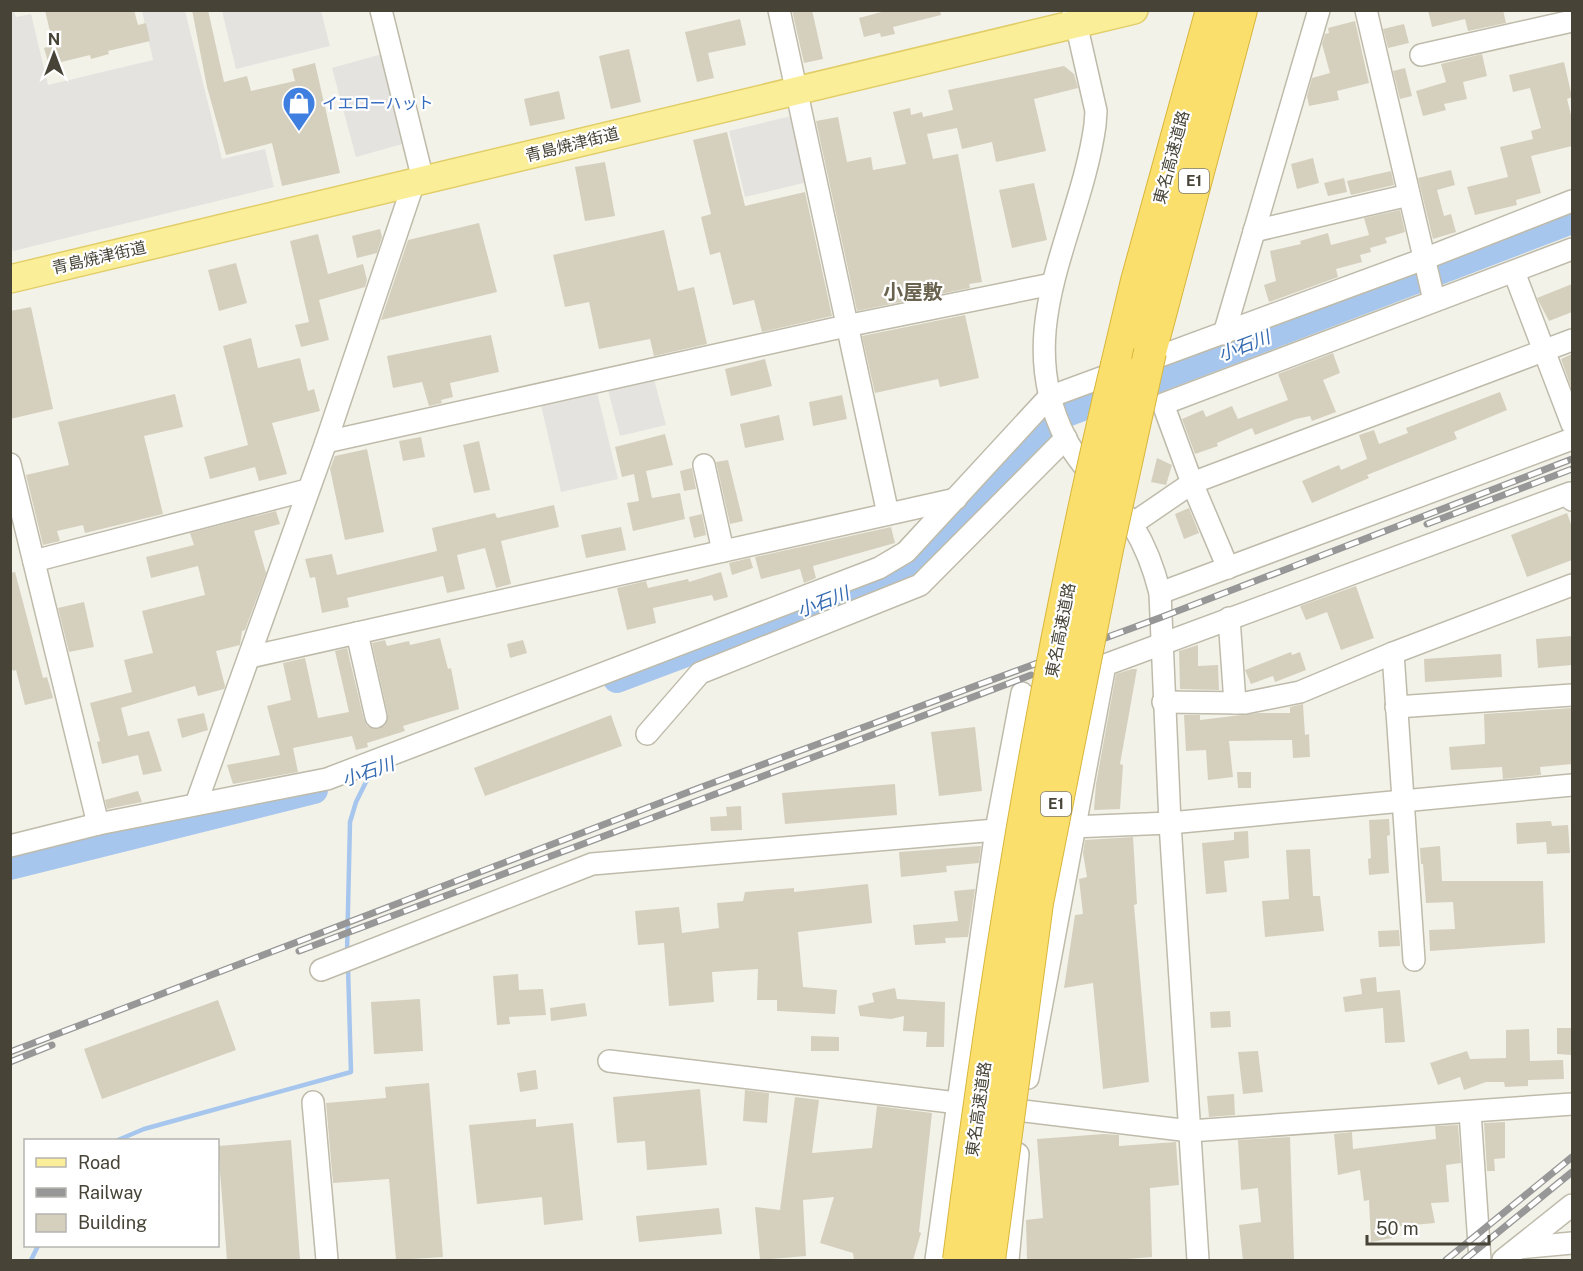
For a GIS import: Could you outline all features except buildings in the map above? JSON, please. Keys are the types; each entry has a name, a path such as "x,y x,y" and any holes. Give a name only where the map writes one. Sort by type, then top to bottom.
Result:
{"highway":[{"name":"東名高速道路","path":"988,1260 1037,903 1117,502 1150,352 1241,10"},
{"name":"東名高速道路","path":"959,1260 981,1083 1044,709 1077,544 1137,281 1208,24"}],"main road":[{"name":"青島焼津街道","path":"10,279 798,90 1074,17 1133,11"}],"street":[{"path":"196,804 418,181 381,10"},
{"path":"779,10 888,514"},
{"path":"1224,334 1318,10"},
{"path":"1366,10 1434,300"},
{"path":"1074,17 1096,111 1095,125 1052,284 1046,315 1043,356 1051,402 1065,438 1075,455 1132,524 1153,565 1160,593 1170,823 1198,1260"},
{"path":"1421,55 1572,21"},
{"path":"1254,231 1409,195"},
{"path":"10,846 98,824 327,779 879,568 906,552 1051,402 1572,201"},
{"path":"1228,568 1192,483 1163,404 1572,249"},
{"path":"1514,272 1572,423"},
{"path":"326,442 846,326 1052,284"},
{"path":"1132,524 1192,483 1572,340"},
{"path":"647,734 700,673 920,585 1065,438"},
{"path":"1160,593 1572,439"},
{"path":"10,464 98,824"},
{"path":"704,465 723,551"},
{"path":"34,561 307,490"},
{"path":"1008,1260 1022,1113 1073,826 1105,665 1570,493 1572,500"},
{"path":"250,657 956,499"},
{"path":"1164,702 1235,703 1300,692 1393,653 1572,585"},
{"path":"1229,618 1235,703"},
{"path":"357,633 376,717"},
{"path":"1393,653 1414,960"},
{"path":"936,1260 996,830 1022,693"},
{"path":"1396,707 1572,695"},
{"path":"321,970 592,864 996,830 1170,823 1402,803 1572,785"},
{"path":"609,1061 1022,1113 1190,1131 1572,1104"},
{"path":"313,1102 327,1260"},
{"path":"1470,1112 1480,1260"},
{"path":"1511,1254 1572,1205"},
{"path":"1511,1254 1572,1243"}],"shaded area":[{"path":"10,11 14,11 16,17 31,14 48,85 153,60 142,11 185,11 222,159 265,149 274,187 13,251 10,240"},
{"path":"222,11 321,11 330,46 236,69"},
{"path":"382,54 406,143 356,157 332,68"},
{"path":"796,115 812,181 745,197 729,131"},
{"path":"654,379 666,425 620,436 608,390"},
{"path":"597,392 618,479 561,492 541,405"}],"waterway":[{"name":"小石川","path":"617,679 894,575 919,559 1035,433 1050,421 1572,220"},
{"path":"347,953 350,822 356,802 371,772"},
{"name":"小石川","path":"10,866 314,790"},
{"path":"120,1139 144,1129 351,1072 348,967"},
{"path":"31,1260 38,1247"}],"railway":[{"path":"10,1052 699,788 1162,617 1572,459"},
{"path":"1427,524 1572,469"},
{"path":"299,951 1031,675"},
{"path":"10,1062 52,1045"},
{"path":"1446,1260 1572,1157"},
{"path":"1464,1260 1572,1172"}],"place":[{"name":"イエローハット","path":"299,132"}],"district":[{"name":"小屋敷","path":"913,292"}]}
